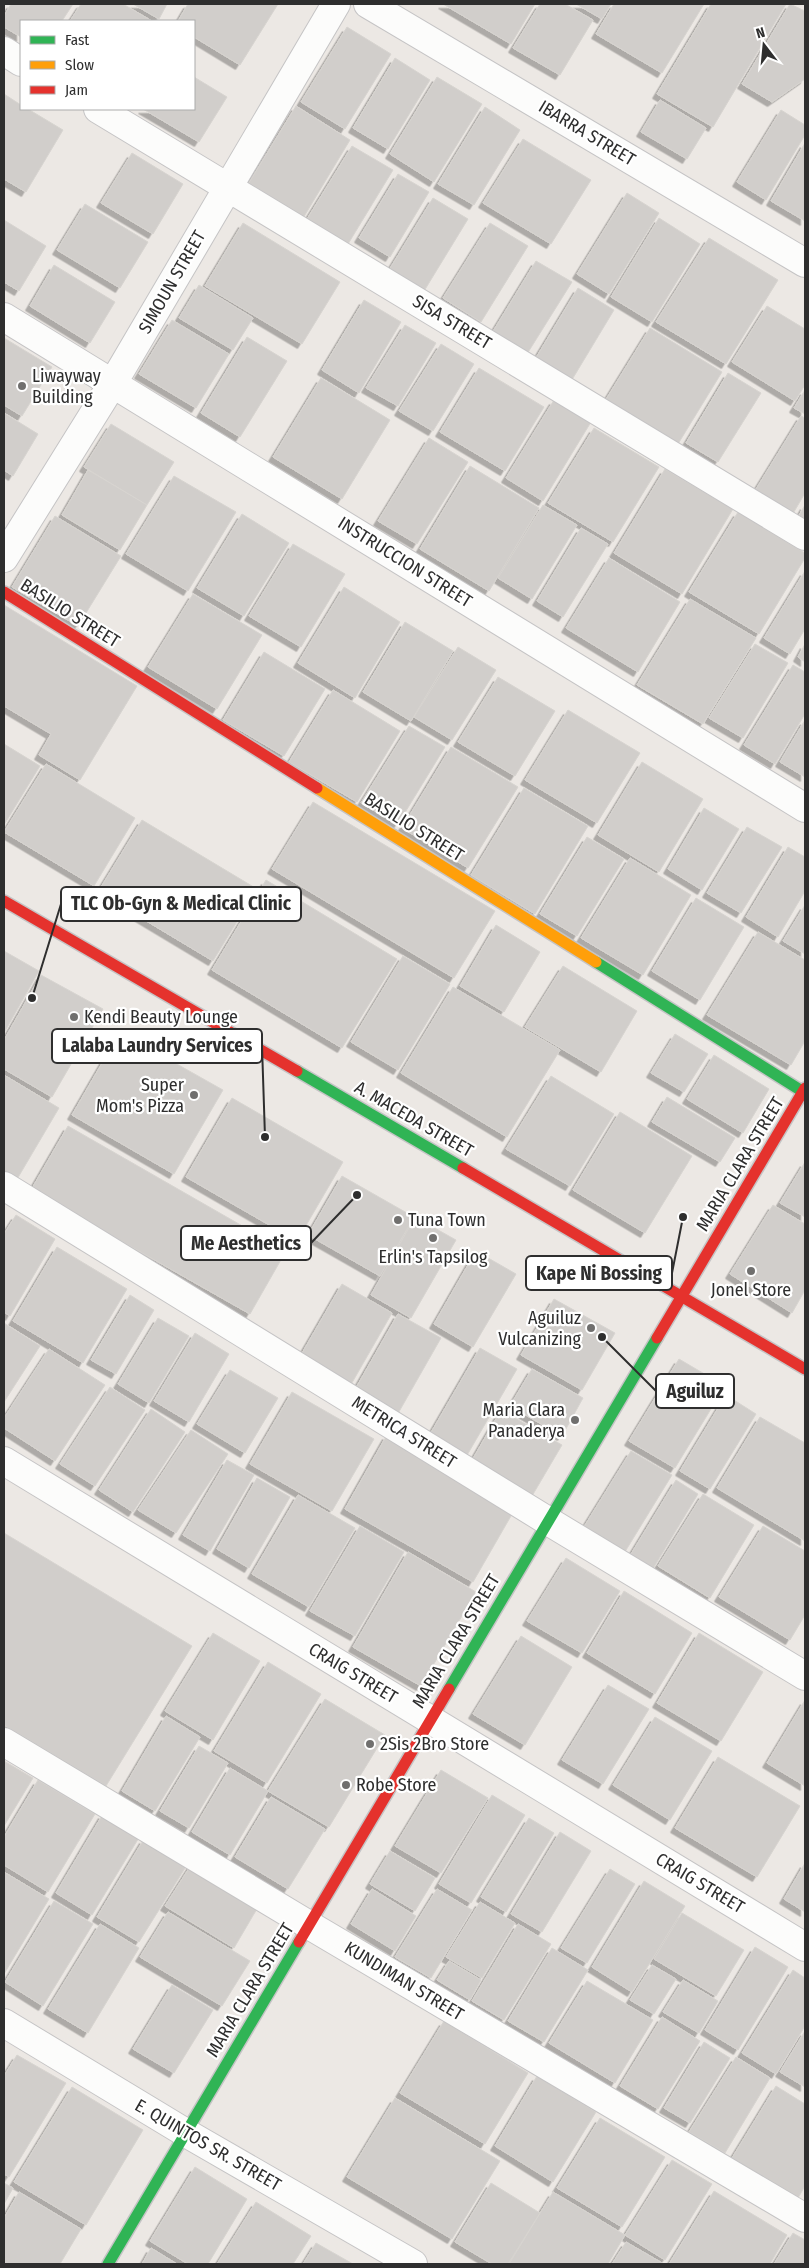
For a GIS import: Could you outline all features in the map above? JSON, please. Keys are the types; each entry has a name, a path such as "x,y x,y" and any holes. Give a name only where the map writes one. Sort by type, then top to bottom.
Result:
{"street":[{"name":"SIMOUN STREET","path":"4,558 113,383 336,4"},
{"name":"IBARRA STREET","path":"368,4 805,263"},
{"path":"4,51 20,61"},
{"name":"SISA STREET","path":"100,110 805,536"},
{"name":"INSTRUCCION STREET","path":"4,317 805,808"},
{"name":"BASILIO STREET","path":"4,592 805,1091"},
{"name":"A. MACEDA STREET","path":"4,900 682,1295 805,1369"},
{"name":"MARIA CLARA STREET","path":"108,2264 430,1719 805,1091"},
{"name":"METRICA STREET","path":"4,1186 548,1521 805,1676"},
{"name":"CRAIG STREET","path":"4,1461 805,1947"},
{"name":"KUNDIMAN STREET","path":"4,1742 309,1925 805,2218"},
{"name":"E. QUINTOS SR. STREET","path":"4,2023 186,2133 412,2264"}],"building":[{"path":"11,4 73,4 63,20 20,20 20,36 4,27 4,16"},
{"path":"81,4 123,4 150,20 71,20"},
{"path":"133,4 167,4 159,19"},
{"path":"188,4 278,4 240,65 195,38 195,20 179,20"},
{"path":"443,4 535,4 511,44"},
{"path":"540,4 565,4 593,20 560,75 513,48"},
{"path":"576,4 611,4 602,19"},
{"path":"614,4 704,4 662,73 596,34"},
{"path":"711,4 786,4 713,127 657,94"},
{"path":"790,4 805,11 805,79 772,102 742,84"},
{"path":"347,27 391,54 345,129 301,102"},
{"path":"395,58 430,80 388,149 353,128"},
{"path":"437,77 482,104 434,182 390,154"},
{"path":"195,78 227,97 199,142 145,110 195,110"},
{"path":"4,94 20,104 20,110 30,110 63,130 26,192 4,179"},
{"path":"660,100 706,128 687,159 641,132"},
{"path":"296,106 350,140 302,220 247,186"},
{"path":"485,107 520,130 474,205 438,184"},
{"path":"781,110 805,125 805,135 766,200 737,182"},
{"path":"523,139 591,180 551,244 483,203"},
{"path":"805,143 805,221 771,201"},
{"path":"352,146 393,170 345,249 304,224"},
{"path":"132,153 183,184 153,234 101,203"},
{"path":"398,174 429,192 390,257 359,238"},
{"path":"627,193 659,213 609,294 577,274"},
{"path":"433,198 468,219 421,296 386,275"},
{"path":"85,204 148,242 120,288 57,250"},
{"path":"659,218 700,244 652,322 611,297"},
{"path":"4,220 46,246 19,291 4,282"},
{"path":"243,223 340,282 302,344 205,286"},
{"path":"490,223 528,246 481,322 443,298"},
{"path":"709,238 778,280 726,364 656,322"},
{"path":"536,261 572,282 527,354 492,333"},
{"path":"54,265 115,302 90,343 30,306"},
{"path":"199,285 253,318 233,350 179,318"},
{"path":"578,288 614,310 570,383 534,361"},
{"path":"364,300 401,322 359,393 322,370"},
{"path":"767,306 805,329 805,385 795,401 732,362"},
{"path":"172,320 229,354 196,408 139,374"},
{"path":"405,325 436,343 398,406 366,388"},
{"path":"650,328 722,372 678,444 605,401"},
{"path":"247,337 287,361 240,437 201,413"},
{"name":"Liwayway Building","path":"4,338 52,367 22,416 4,405"},
{"path":"441,344 474,364 433,431 399,411"},
{"path":"479,368 544,407 505,471 440,432"},
{"path":"728,373 761,393 718,462 686,443"},
{"path":"321,378 390,420 342,499 273,457"},
{"path":"805,390 805,414 794,408"},
{"path":"554,400 591,422 543,501 506,478"},
{"path":"4,413 38,434 13,476 4,470"},
{"path":"801,416 805,418 805,493 791,517 753,494"},
{"path":"111,424 174,462 147,505 84,467"},
{"path":"594,428 659,467 613,542 548,503"},
{"path":"429,438 468,462 417,544 378,521"},
{"path":"470,466 539,508 489,591 420,549"},
{"path":"665,469 733,509 682,594 614,553"},
{"path":"88,470 147,505 120,550 62,515"},
{"path":"174,476 236,512 188,591 126,554"},
{"path":"543,505 577,525 532,599 498,578"},
{"path":"805,505 805,522 798,517"},
{"path":"738,512 805,553 805,558 759,634 689,592"},
{"path":"242,514 289,543 244,616 197,588"},
{"path":"55,516 121,556 78,626 12,587"},
{"path":"581,528 608,544 563,617 537,601"},
{"path":"293,544 345,574 301,647 249,616"},
{"path":"609,558 680,602 638,672 566,628"},
{"path":"805,571 805,629 790,654 764,638"},
{"path":"344,587 400,622 355,698 298,663"},
{"path":"193,594 262,635 217,709 148,667"},
{"path":"690,599 756,638 703,724 637,685"},
{"path":"4,605 137,686 80,780 39,755 51,734 4,706"},
{"path":"405,622 453,651 411,721 363,692"},
{"path":"755,644 788,663 743,738 709,718"},
{"path":"805,644 805,662 798,657"},
{"path":"458,647 496,670 452,740 414,717"},
{"path":"264,652 325,689 284,756 223,720"},
{"path":"793,665 805,672 805,714 775,764 744,745"},
{"path":"498,677 555,711 515,776 458,742"},
{"path":"333,690 400,731 357,802 289,762"},
{"path":"568,710 640,753 597,823 525,780"},
{"path":"805,720 805,777 780,762"},
{"path":"409,726 445,747 398,824 361,803"},
{"path":"4,744 40,766 4,825"},
{"path":"451,747 518,787 468,868 402,828"},
{"path":"642,762 703,799 659,872 598,835"},
{"path":"46,764 135,818 94,886 4,832"},
{"path":"524,788 588,826 535,914 471,875"},
{"path":"313,802 495,911 454,978 272,869"},
{"path":"704,808 739,829 702,890 668,869"},
{"path":"142,820 257,889 213,961 98,892"},
{"path":"747,827 782,847 741,913 707,893"},
{"path":"587,837 624,859 577,936 540,914"},
{"path":"788,847 805,857 805,891 778,937 746,917"},
{"path":"630,858 691,895 643,975 581,938"},
{"path":"266,880 397,959 342,1048 212,970"},
{"path":"696,898 744,927 700,1000 652,971"},
{"path":"805,905 805,954 783,941"},
{"path":"496,925 540,952 504,1012 460,986"},
{"path":"758,932 805,960 805,1041 791,1065 707,1015"},
{"path":"4,951 39,971 4,1033"},
{"path":"403,956 450,984 398,1070 351,1042"},
{"path":"563,966 637,1011 601,1072 525,1027"},
{"path":"41,975 103,1009 52,1097 4,1069 4,1040"},
{"path":"453,987 560,1050 507,1137 401,1073"},
{"path":"120,1032 223,1090 174,1174 72,1115"},
{"path":"675,1034 708,1054 684,1092 651,1073"},
{"path":"714,1055 769,1089 743,1133 687,1099"},
{"path":"4,1075 59,1108 13,1186 4,1180"},
{"path":"551,1076 614,1114 570,1186 506,1149"},
{"path":"667,1097 735,1138 720,1162 652,1122"},
{"path":"232,1098 343,1162 297,1241 186,1177"},
{"path":"620,1112 692,1156 645,1233 573,1190"},
{"path":"68,1126 286,1251 250,1314 31,1190"},
{"path":"805,1162 805,1217 780,1203"},
{"path":"342,1176 414,1217 380,1276 308,1235"},
{"path":"773,1205 805,1224 805,1290 792,1313 730,1274"},
{"path":"16,1215 55,1239 10,1316 4,1312 4,1234"},
{"path":"415,1217 456,1240 411,1318 371,1295"},
{"path":"57,1247 127,1289 83,1363 13,1321"},
{"path":"476,1251 516,1274 473,1347 434,1324"},
{"path":"342,1284 392,1313 349,1388 298,1360"},
{"path":"130,1295 154,1310 116,1374 91,1360"},
{"path":"554,1299 615,1333 582,1390 521,1355"},
{"path":"398,1314 441,1338 396,1417 353,1393"},
{"path":"158,1318 189,1336 149,1403 118,1384"},
{"path":"4,1323 40,1346 4,1402"},
{"path":"195,1333 229,1354 189,1422 154,1401"},
{"path":"480,1348 517,1369 466,1457 429,1436"},
{"path":"49,1349 105,1385 55,1461 4,1428 4,1418"},
{"path":"679,1359 725,1386 675,1468 629,1441"},
{"path":"532,1369 583,1398 562,1436 510,1406"},
{"path":"230,1370 278,1398 245,1453 197,1424"},
{"path":"110,1387 145,1410 95,1486 60,1464"},
{"path":"292,1392 374,1439 332,1511 250,1464"},
{"path":"726,1395 756,1414 710,1489 680,1471"},
{"path":"151,1409 185,1432 133,1512 99,1490"},
{"path":"501,1410 562,1445 532,1496 471,1462"},
{"path":"760,1417 805,1443 805,1541 717,1488"},
{"path":"191,1430 228,1454 176,1533 138,1510"},
{"path":"387,1435 515,1509 473,1582 345,1509"},
{"path":"631,1451 672,1475 623,1555 582,1530"},
{"path":"227,1460 254,1475 210,1551 183,1535"},
{"path":"257,1478 290,1497 249,1568 217,1549"},
{"path":"676,1480 698,1494 651,1572 628,1559"},
{"path":"703,1494 754,1525 710,1598 658,1566"},
{"path":"298,1495 355,1528 309,1607 252,1574"},
{"path":"360,1526 404,1552 355,1636 310,1611"},
{"path":"763,1526 805,1551 805,1615 790,1640 719,1597"},
{"path":"4,1533 192,1646 106,1786 4,1725"},
{"path":"408,1552 476,1592 421,1686 353,1647"},
{"path":"566,1558 620,1591 582,1653 527,1621"},
{"path":"624,1591 692,1633 655,1694 587,1653"},
{"path":"213,1633 260,1661 213,1740 165,1711"},
{"path":"699,1633 763,1672 721,1741 657,1703"},
{"path":"521,1636 572,1667 525,1745 473,1714"},
{"path":"268,1662 321,1694 267,1783 214,1751"},
{"path":"608,1685 649,1709 603,1784 562,1760"},
{"path":"325,1699 385,1735 329,1827 268,1791"},
{"path":"805,1700 805,1786 767,1763"},
{"path":"166,1716 200,1737 155,1811 122,1791"},
{"path":"655,1717 712,1751 670,1820 613,1785"},
{"path":"199,1746 228,1763 189,1828 160,1811"},
{"path":"718,1757 800,1806 757,1877 675,1828"},
{"path":"4,1761 33,1778 4,1826"},
{"path":"230,1768 268,1791 230,1855 192,1832"},
{"path":"441,1770 488,1798 441,1873 395,1846"},
{"path":"38,1780 95,1814 48,1892 4,1865 4,1837"},
{"path":"492,1795 525,1815 471,1903 439,1884"},
{"path":"271,1797 325,1829 288,1889 235,1857"},
{"path":"103,1814 140,1836 92,1915 56,1893"},
{"path":"529,1818 554,1833 506,1912 481,1897"},
{"path":"560,1832 591,1851 542,1932 511,1914"},
{"path":"144,1839 187,1865 139,1942 97,1917"},
{"path":"390,1851 435,1878 415,1911 370,1884"},
{"path":"193,1862 261,1902 234,1948 165,1906"},
{"path":"805,1863 805,1912 784,1899"},
{"path":"610,1869 635,1884 587,1963 561,1948"},
{"path":"4,1872 49,1899 4,1974"},
{"path":"644,1881 685,1906 632,1992 592,1967"},
{"path":"372,1889 416,1916 395,1951 351,1924"},
{"path":"437,1889 472,1910 431,1978 395,1957"},
{"path":"54,1901 93,1924 43,2006 5,1982"},
{"path":"480,1902 515,1923 482,1978 446,1957"},
{"path":"168,1912 250,1961 222,2006 140,1957"},
{"path":"682,1913 744,1950 716,1996 654,1959"},
{"path":"100,1924 139,1948 88,2033 48,2009"},
{"path":"518,1924 551,1944 504,2020 472,2001"},
{"path":"755,1947 788,1967 738,2050 705,2030"},
{"path":"552,1948 588,1970 544,2042 508,2021"},
{"path":"449,1961 481,1980 470,2000 437,1980"},
{"path":"652,1965 676,1979 654,2014 630,2000"},
{"path":"793,1970 805,1978 805,2026 776,2074 742,2053"},
{"path":"683,1980 718,2001 699,2033 663,2012"},
{"path":"587,1981 653,2020 615,2083 549,2043"},
{"path":"172,1985 213,2010 174,2073 133,2049"},
{"path":"662,2017 700,2041 658,2109 620,2086"},
{"path":"444,2021 528,2073 485,2144 400,2093"},
{"path":"805,2031 805,2087 780,2072"},
{"path":"704,2042 730,2058 690,2123 664,2108"},
{"path":"17,2055 66,2083 9,2177 4,2174 4,2076"},
{"path":"736,2057 770,2078 725,2153 689,2132"},
{"path":"537,2076 596,2112 553,2182 495,2146"},
{"path":"776,2086 805,2104 805,2186 798,2198 732,2158"},
{"path":"72,2087 143,2130 86,2225 14,2182"},
{"path":"395,2098 500,2161 452,2239 347,2177"},
{"path":"600,2118 665,2157 622,2227 557,2188"},
{"path":"672,2160 712,2184 665,2260 625,2235"},
{"path":"195,2167 247,2199 208,2264 188,2264 150,2241"},
{"path":"4,2183 13,2188 4,2204"},
{"path":"491,2183 540,2213 508,2264 492,2264 455,2242"},
{"path":"714,2191 787,2235 770,2264 669,2264"},
{"path":"19,2192 81,2229 60,2264 4,2264 4,2218"},
{"path":"553,2192 625,2235 608,2264 509,2264"},
{"path":"256,2202 311,2236 293,2264 217,2264"},
{"path":"793,2233 805,2240 805,2264 774,2264"},
{"path":"626,2242 664,2264 612,2264"},
{"path":"316,2243 353,2264 303,2264"},
{"path":"151,2248 177,2264 142,2264"}],"traffic: fast":[{"path":"596,962 805,1093"},
{"path":"297,1071 463,1168"},
{"path":"449,1689 657,1338"},
{"path":"108,2264 299,1942"}],"traffic: slow":[{"path":"317,788 596,962"}],"traffic: jam":[{"path":"4,592 317,788"},
{"path":"4,901 297,1071"},
{"path":"657,1338 805,1088"},
{"path":"463,1168 805,1369"},
{"path":"299,1942 449,1689"}],"place":[{"name":"Liwayway Building","path":"22,386"},
{"name":"TLC Ob-Gyn & Medical Clinic","path":"32,998"},
{"name":"Kendi Beauty Lounge","path":"74,1017"},
{"name":"Super Mom's Pizza","path":"194,1095"},
{"name":"Lalaba Laundry Services","path":"265,1137"},
{"name":"Me Aesthetics","path":"357,1195"},
{"name":"Kape Ni Bossing","path":"683,1217"},
{"name":"Tuna Town","path":"398,1220"},
{"name":"Erlin's Tapsilog","path":"433,1238"},
{"name":"Jonel Store","path":"751,1271"},
{"name":"Aguiluz Vulcanizing","path":"591,1328"},
{"name":"Aguiluz","path":"602,1337"},
{"name":"Maria Clara Panaderya","path":"575,1420"},
{"name":"2Sis 2Bro Store","path":"370,1744"},
{"name":"Robe Store","path":"346,1785"}]}
